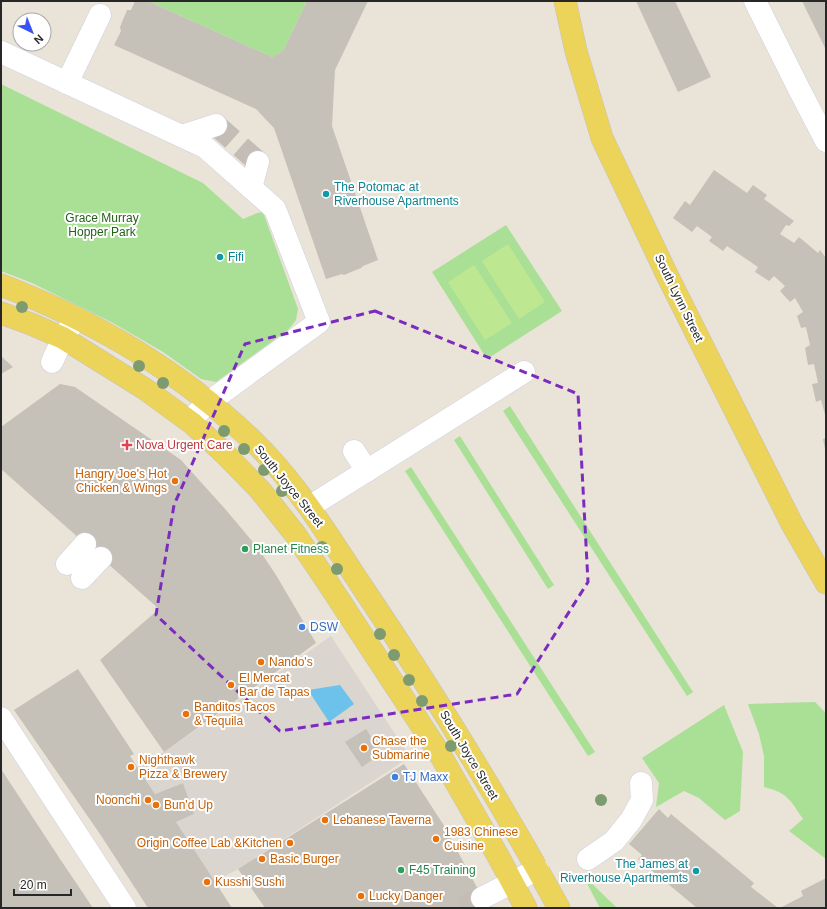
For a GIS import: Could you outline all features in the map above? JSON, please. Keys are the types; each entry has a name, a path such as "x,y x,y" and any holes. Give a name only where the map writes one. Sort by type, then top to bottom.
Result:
{"main road":[{"name":"South Lynn Street","path":"565,1 576,50 602,138 668,277 789,517 826,583"},
{"name":"South Joyce Street","path":"1,285 27,295 76,318 132,348 172,374 209,402 254,442 276,466 309,507 424,681 538,869 559,908"},
{"name":"South Joyce Street","path":"1,313 63,338 145,389 189,421 225,454 260,490 295,534 345,607 438,751 526,908"}],"street":[{"path":"755,1 826,141"},
{"path":"67,83 100,15"},
{"path":"1,52 205,147 275,209 319,322 209,402 189,421"},
{"path":"182,136 216,125"},
{"path":"251,188 258,162"},
{"path":"52,362 63,338 76,318"},
{"path":"309,507 524,372"},
{"path":"354,452 367,471"},
{"path":"74,571 93,551"},
{"path":"1,718 125,908"},
{"path":"588,859 614,840 631,820 642,800 641,783"},
{"path":"482,898 538,869"}],"highlighted area":[{"path":"375,311 578,394 588,582 517,694 280,731 156,615 174,505 245,344"}],"green space":[{"path":"148,1 307,1 283,51 272,57"},
{"name":"Grace Murray Hopper Park","path":"1,84 203,183 243,219 263,212 298,309 296,320 289,329 216,382 201,379 163,352 113,323 32,283 1,271"},
{"path":"506,225 562,311 487,359 432,272"},
{"path":"508,244 545,302 519,319 482,261"},
{"path":"474,265 512,323 485,340 448,282"},
{"path":"510,406 693,692 687,696 503,411"},
{"path":"460,436 554,585 548,589 454,440"},
{"path":"411,467 595,752 588,756 405,471"},
{"path":"815,702 826,713 826,859 789,831 803,819 788,798 772,789 764,787 764,756 759,734 748,704"},
{"path":"724,705 743,752 740,811 725,820 699,798 684,791 656,807 659,783 642,758"},
{"path":"582,874 617,908 600,908"}],"shaded area":[{"path":"331,636 410,757 238,869 214,882 176,822 194,814 183,783 155,794 138,767 164,752"}],"water":[{"path":"340,685 354,704 329,722 308,690"}],"building":[{"name":"The Potomac at Riverhouse Apartments","path":"135,1 148,1 272,57 283,51 307,1 368,1 335,70 332,126 378,260 344,275 342,274 326,279 274,128 256,109 114,45 121,31 120,27 127,10 131,10"},
{"path":"636,1 675,1 711,77 678,92"},
{"path":"802,1 826,1 826,50"},
{"path":"714,170 747,193 753,185 767,195 764,199 794,221 789,226 786,225 780,234 794,243 799,237 818,253 820,250 826,258 826,418 821,400 816,402 812,384 818,383 814,364 808,365 805,348 810,345 806,327 801,328 797,316 803,312 795,298 790,302 780,291 785,286 774,276 769,281 755,272 758,267 727,246 723,251 709,241 712,237 697,226 692,232 673,218 685,201 690,205"},
{"path":"1,356 13,367 1,374"},
{"path":"60,384 75,387 181,460 258,548 276,575 316,643 164,752 100,660 159,609 1,469 1,427"},
{"path":"826,438 826,449 825,449 823,439"},
{"path":"78,669 134,754 130,756 155,794 183,783 194,814 176,822 232,908 148,908 100,834 14,710"},
{"name":"Chase the Submarine","path":"366,729 382,753 362,767 345,742"},
{"path":"404,764 443,824 488,908 265,908 238,869"},
{"path":"1,769 60,859 93,908 1,908"},
{"name":"The James at Riverhouse Apartmemts","path":"659,809 668,818 671,814 754,883 751,887 778,908 697,908 638,859 642,855 629,844"},
{"path":"826,878 826,908 780,908 803,896 801,891"}],"tunnel":[{"path":"216,125 258,162"},
{"path":"461,908 482,898"}],"place":[{"name":"The Potomac at Riverhouse Apartments","path":"326,194"},
{"name":"Fifi","path":"220,257"},
{"name":"Nova Urgent Care","path":"127,445"},
{"name":"Hangry Joe's Hot Chicken & Wings","path":"175,481"},
{"name":"Planet Fitness","path":"245,549"},
{"name":"DSW","path":"302,627"},
{"name":"Nando's","path":"261,662"},
{"name":"El Mercat Bar de Tapas","path":"231,685"},
{"name":"Banditos Tacos & Tequila","path":"186,714"},
{"name":"Chase the Submarine","path":"364,748"},
{"name":"Nighthawk Pizza & Brewery","path":"131,767"},
{"name":"TJ Maxx","path":"395,777"},
{"name":"Noonchi","path":"148,800"},
{"name":"Bun'd Up","path":"156,805"},
{"name":"Lebanese Taverna","path":"325,820"},
{"name":"1983 Chinese Cuisine","path":"436,839"},
{"name":"Origin Coffee Lab &Kitchen","path":"290,843"},
{"name":"Basic Burger","path":"262,859"},
{"name":"F45 Training","path":"401,870"},
{"name":"The James at Riverhouse Apartmemts","path":"696,871"},
{"name":"Kusshi Sushi","path":"207,882"},
{"name":"Lucky Danger","path":"361,896"}]}
